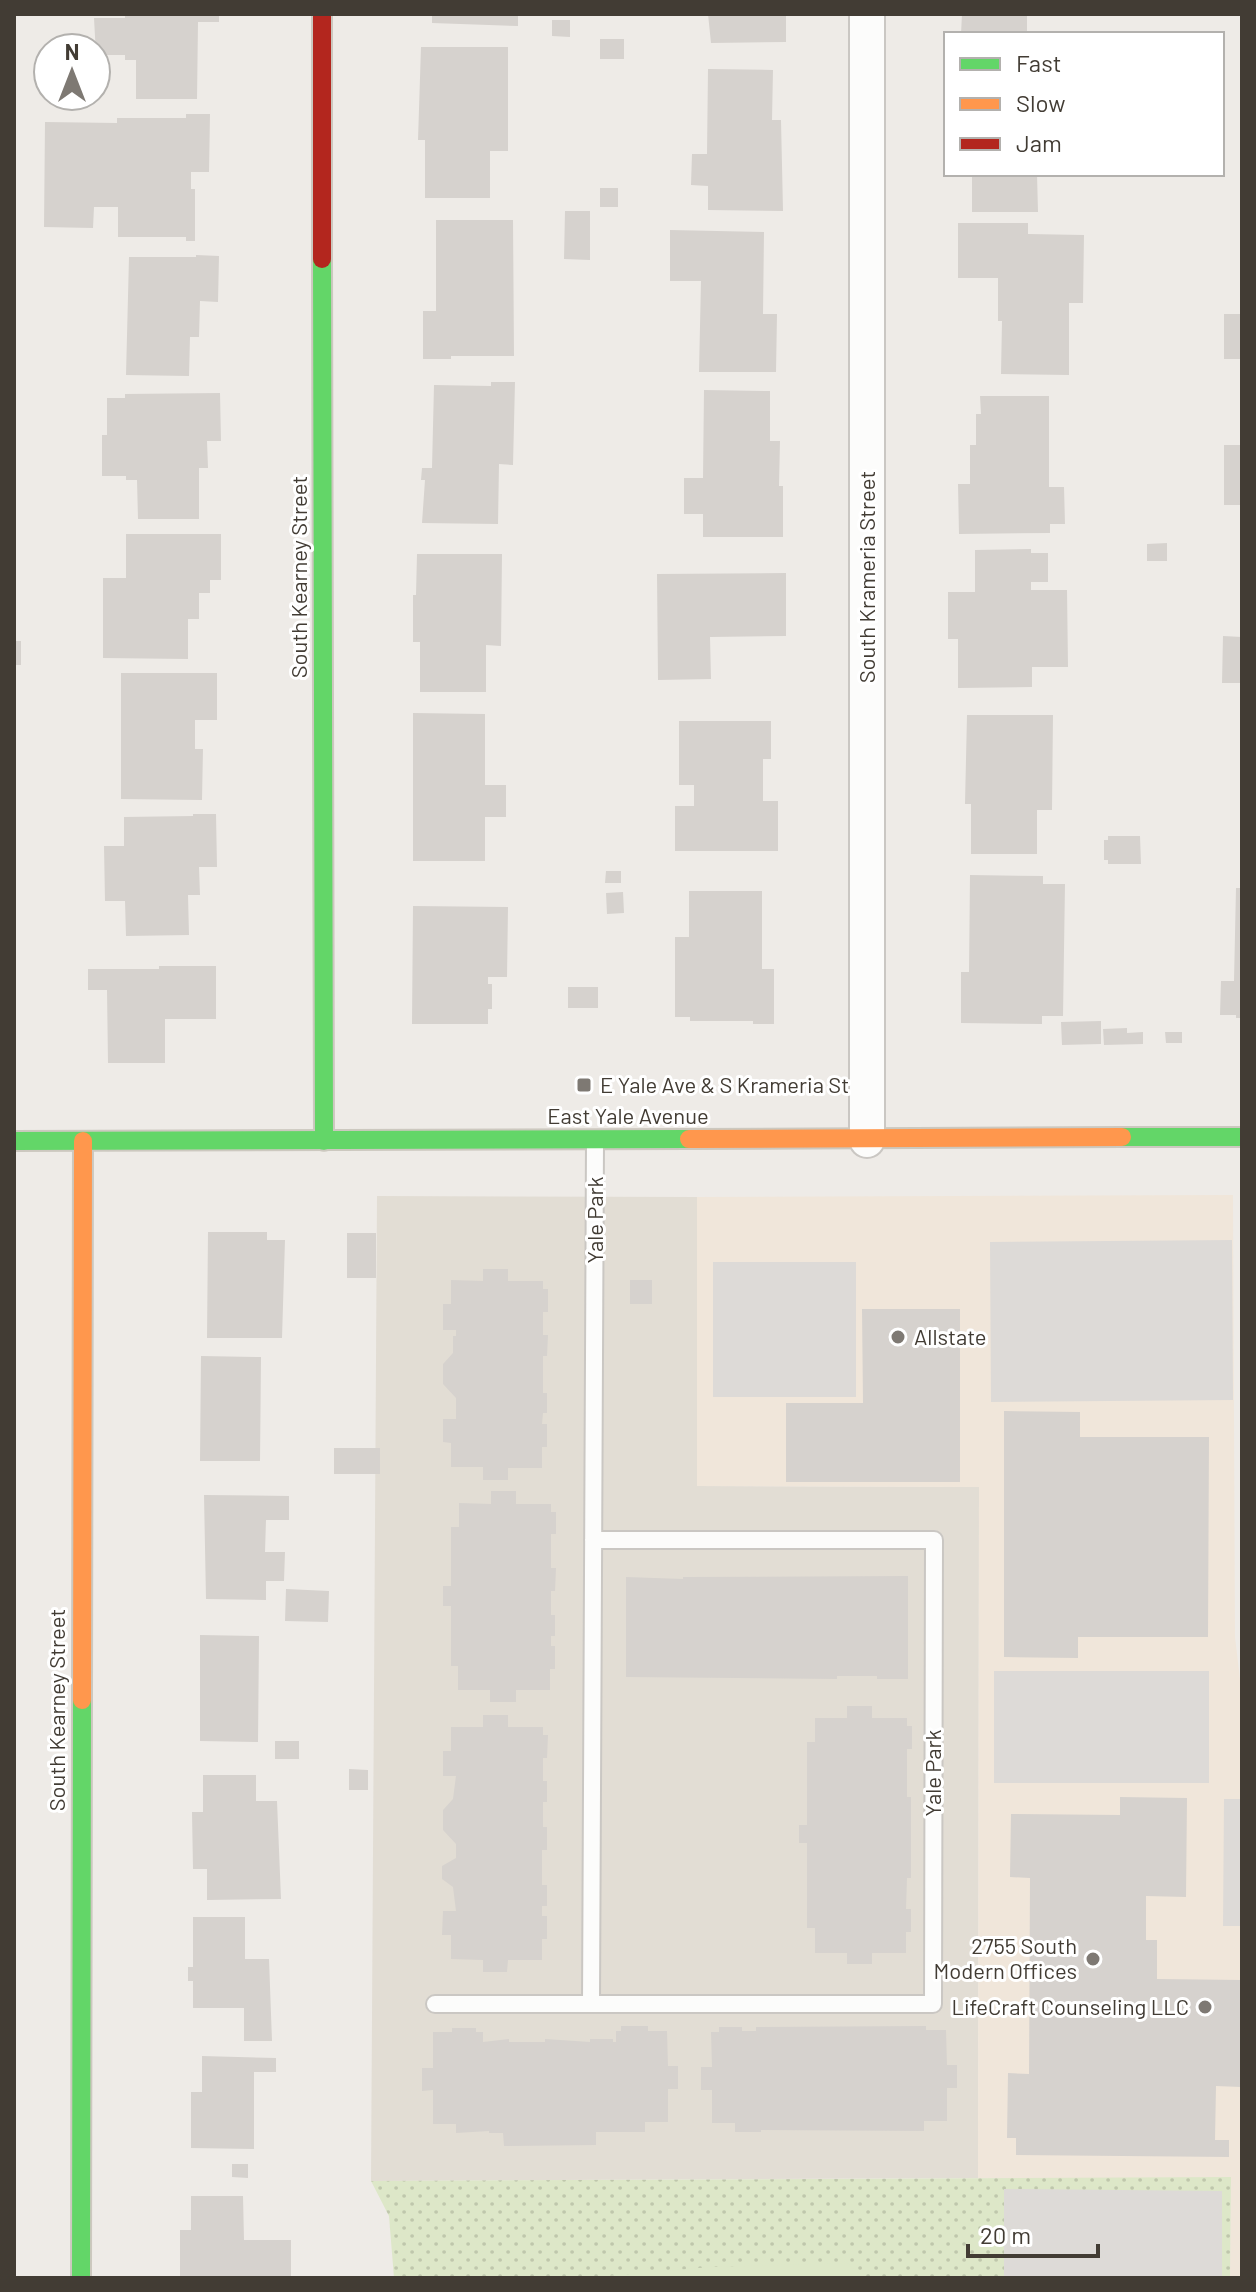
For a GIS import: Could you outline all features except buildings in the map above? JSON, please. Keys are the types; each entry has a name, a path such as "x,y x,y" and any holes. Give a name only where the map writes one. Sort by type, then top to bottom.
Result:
{"street":[{"name":"South Kearney Street","path":"322,14 324,1141"},
{"name":"South Krameria Street","path":"867,14 867,1140"},
{"name":"East Yale Avenue","path":"14,1141 1242,1137"},
{"name":"South Kearney Street","path":"81,2278 83,1141"}],"lane":[{"name":"Yale Park","path":"591,2004 595,1140"},
{"name":"Yale Park","path":"435,2004 933,2004 934,1540 593,1540"}],"shaded area":[{"path":"1233,1195 1235,1637 1242,1696 1242,2278 1230,2278 1231,2178 978,2178 979,1487 697,1486 697,1197"},
{"path":"377,1196 697,1197 697,1486 979,1487 978,2178 371,2181"},
{"path":"1232,1240 1233,1400 991,1402 990,1242"},
{"path":"713,1262 856,1262 856,1397 713,1397"},
{"path":"994,1671 1209,1671 1209,1783 994,1783"},
{"path":"1224,1799 1242,1799 1242,1926 1223,1926"},
{"path":"1004,2189 1222,2191 1222,2278 1004,2278"}],"green space":[{"path":"1231,2177 1230,2278 394,2278 389,2216 371,2181"},
{"path":"847,2263 864,2278 585,2278 710,2267"}],"traffic: fast":[{"path":"322,259 324,1141"},
{"path":"1122,1137 1242,1137"},
{"path":"14,1141 689,1139"},
{"path":"81,2278 82,1700"}],"traffic: slow":[{"path":"689,1139 1122,1137"},
{"path":"82,1700 83,1141"}],"traffic: jam":[{"path":"322,14 322,259"}],"place":[{"name":"E Yale Ave & S Krameria St","path":"584,1085"},
{"name":"Allstate","path":"898,1337"},
{"name":"2755 South Modern Offices","path":"1093,1959"},
{"name":"LifeCraft Counseling LLC","path":"1205,2007"}]}
